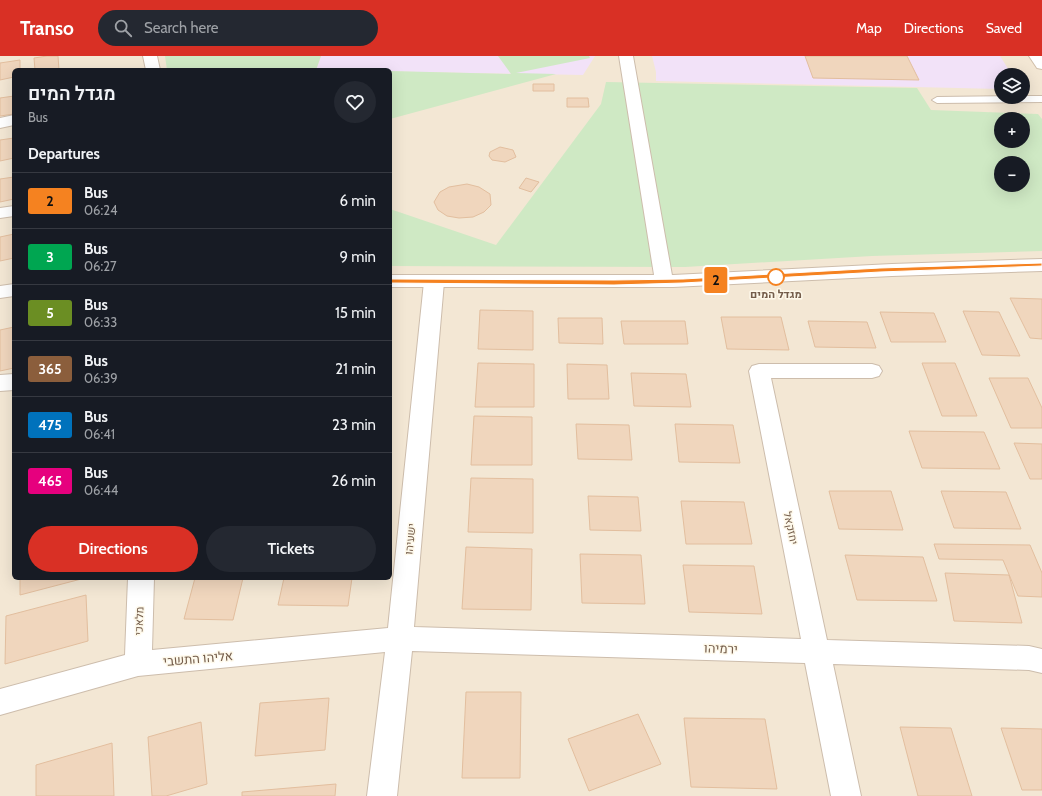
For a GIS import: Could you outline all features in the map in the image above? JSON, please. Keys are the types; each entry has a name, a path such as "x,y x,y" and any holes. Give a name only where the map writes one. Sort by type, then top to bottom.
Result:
{"street":[{"path":"150,56 153,68"},
{"path":"626,56 664,282"},
{"path":"1036,56 1042,65"},
{"path":"0,123 12,120"},
{"path":"0,213 12,211"},
{"path":"392,281 664,282 880,270 1042,265"},
{"name":"ישעיהו","path":"382,796 400,639 434,282"},
{"path":"0,292 12,290"},
{"name":"יחזקאל","path":"846,796 758,371 872,371"},
{"path":"0,383 12,382"},
{"name":"מלאכי","path":"138,664 141,580"},
{"name":"ירמיהו","path":"400,639 816,650 1028,658 1042,661"},
{"name":"אליהו התשבי","path":"0,702 138,664 400,639"}],"lane":[{"path":"937,100 1042,100"}],"shaded area":[{"path":"0,56 1042,56 1042,796 0,796"},
{"path":"321,56 595,56 583,75 392,71 392,68 317,68"},
{"path":"652,56 1000,56 1008,68 994,68 994,89 656,81 656,72"}],"green space":[{"path":"165,56 321,56 317,68 167,68"},
{"path":"498,56 589,56 590,58 516,73 556,74 392,118 392,71 511,74"},
{"path":"606,82 917,88 931,110 994,112 994,148 1030,148 1030,114 1038,114 1042,119 1042,251 872,256 685,267 392,266 392,210 496,245 601,104"}],"building":[{"path":"58,56 59,68 35,68 34,58"},
{"path":"805,56 907,56 919,80 813,78"},
{"path":"20,60 20,68 12,68 12,77 0,80 0,63"},
{"path":"533,84 554,84 554,91 533,91"},
{"path":"12,96 12,114 0,116 0,98"},
{"path":"567,98 588,98 589,107 567,107"},
{"path":"12,138 12,158 0,161 0,140"},
{"path":"500,147 513,150 516,157 505,162 492,160 489,156 490,152"},
{"path":"12,177 12,199 0,202 0,179"},
{"path":"526,178 539,182 531,192 519,188"},
{"path":"467,184 479,187 490,194 491,205 484,212 473,217 459,218 447,216 438,210 434,202 440,192 449,187"},
{"path":"12,234 12,258 0,261 0,237"},
{"path":"1010,298 1042,299 1042,339 1030,338"},
{"path":"480,310 533,311 533,350 478,349"},
{"path":"963,311 999,312 1020,356 982,355"},
{"path":"880,312 934,313 946,342 891,342"},
{"path":"721,317 781,317 789,350 727,349"},
{"path":"558,318 602,318 603,344 559,343"},
{"path":"621,321 685,321 688,344 624,344"},
{"path":"808,321 867,322 876,348 815,347"},
{"path":"12,327 12,368 0,371 0,330"},
{"path":"478,363 534,364 534,407 475,407"},
{"path":"922,363 955,363 977,416 942,416"},
{"path":"567,364 607,365 609,399 568,399"},
{"path":"631,373 686,374 691,407 634,406"},
{"path":"989,378 1028,378 1042,408 1042,428 1011,428"},
{"path":"474,416 532,417 532,465 471,465"},
{"path":"576,424 629,425 632,460 578,459"},
{"path":"675,424 733,425 740,463 679,462"},
{"path":"909,431 984,432 1000,469 922,468"},
{"path":"1014,443 1042,444 1042,479 1030,479"},
{"path":"471,478 533,479 533,533 468,532"},
{"path":"829,491 891,491 903,530 839,529"},
{"path":"941,491 1006,492 1021,529 954,528"},
{"path":"588,496 638,497 641,531 590,530"},
{"path":"681,501 744,502 752,544 686,544"},
{"path":"934,544 1030,545 1042,573 1042,597 1018,596 1003,560 939,559"},
{"path":"466,547 532,549 531,610 462,609"},
{"path":"580,554 641,555 645,604 582,603"},
{"path":"845,555 923,557 937,601 857,600"},
{"path":"683,565 754,566 762,614 689,612"},
{"path":"945,573 1009,575 1022,623 954,621"},
{"path":"20,580 77,580 20,595"},
{"path":"194,580 243,580 233,620 184,619"},
{"path":"284,580 352,580 348,606 278,605"},
{"path":"86,595 88,641 5,664 6,616"},
{"path":"466,692 521,692 520,778 462,778"},
{"path":"329,698 325,750 255,756 260,703"},
{"path":"638,714 661,764 589,791 568,739"},
{"path":"684,718 765,719 777,789 691,787"},
{"path":"201,722 207,784 166,796 152,796 148,737"},
{"path":"900,727 951,728 972,796 918,796"},
{"path":"1001,728 1042,729 1042,790 1022,790"},
{"path":"112,743 114,796 36,796 36,765"},
{"path":"336,784 335,796 242,796 242,792"}],"bus line":[{"name":"2","path":"392,281 614,283 760,278 880,270 1042,265"}],"place":[{"name":"מגדל המים","path":"776,277"}]}
